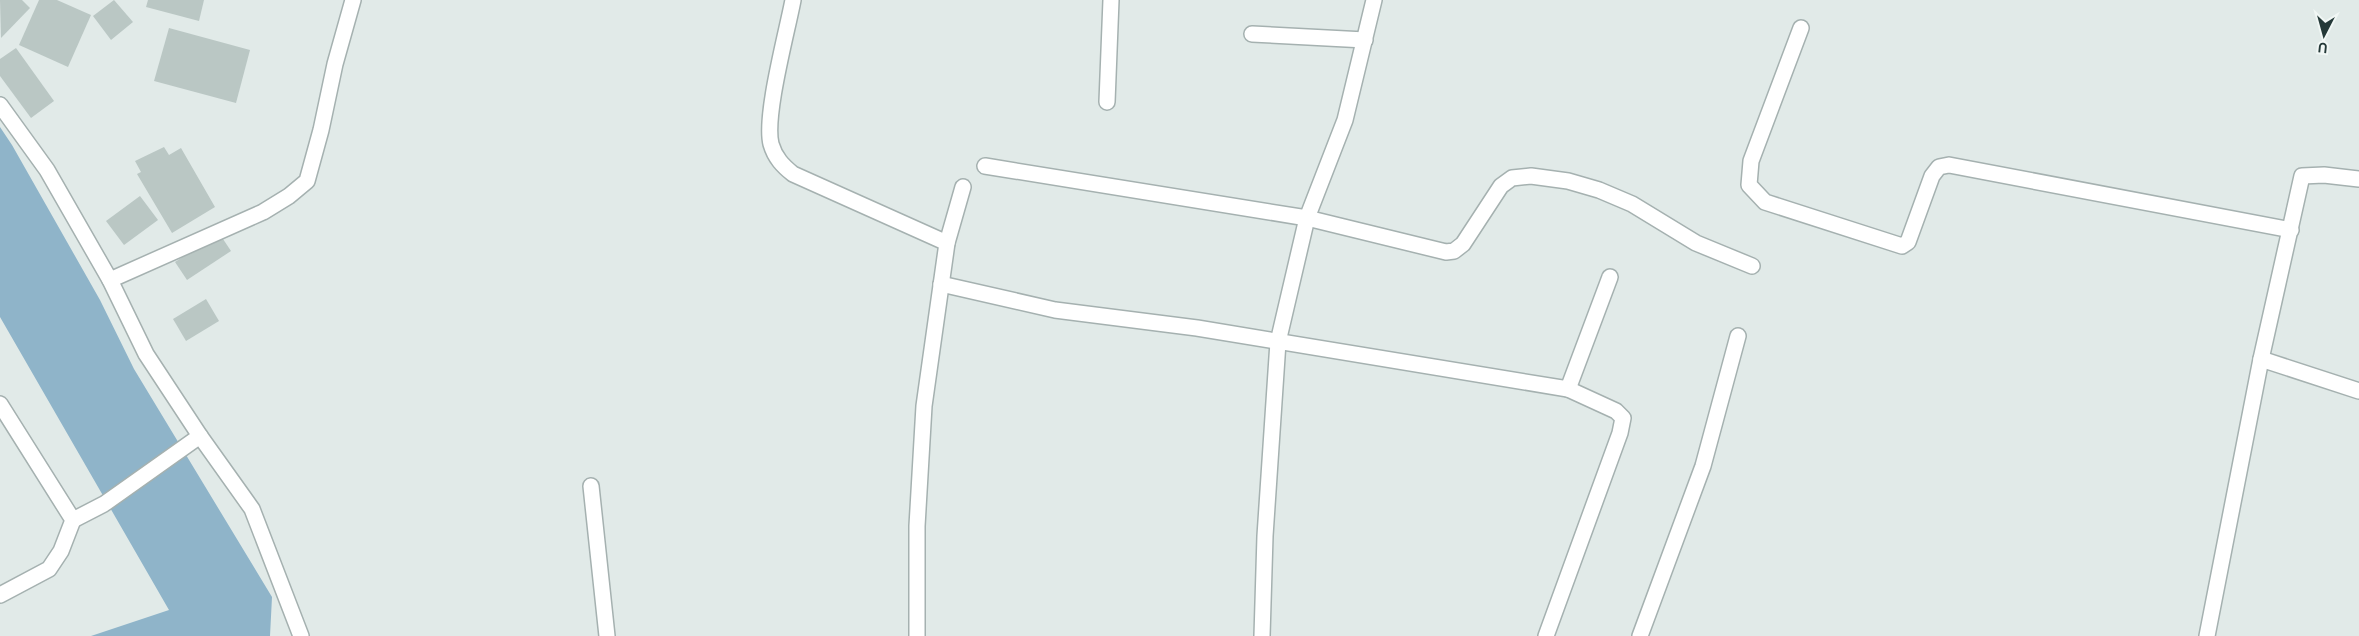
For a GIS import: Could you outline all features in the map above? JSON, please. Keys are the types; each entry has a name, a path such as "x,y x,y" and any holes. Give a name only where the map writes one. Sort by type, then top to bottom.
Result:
{"street":[{"path":"110,280 263,212 289,196 307,181 322,130 335,64 353,0"},
{"path":"793,0 772,108 771,142 778,159 793,174 947,243"},
{"path":"1107,102 1111,0"},
{"path":"1262,636 1265,536 1278,342 1307,218 1345,120 1374,0"},
{"path":"1801,28 1751,162 1749,185 1765,202 1902,246 1908,242 1932,176 1939,167 1949,164 2291,230"},
{"path":"1252,34 1365,40"},
{"path":"0,105 48,170 110,280 146,354 200,436 252,509 301,636"},
{"path":"985,166 1307,218 1446,252 1454,251 1463,244 1501,186 1512,178 1530,176 1568,181 1599,190 1632,204 1696,243 1752,266"},
{"path":"2206,636 2262,359 2302,176 2324,174 2359,179"},
{"path":"917,636 917,526 924,406 947,243 963,187"},
{"path":"1568,389 1610,278"},
{"path":"941,284 1055,310 1188,327 1568,389 1616,411 1623,418 1620,433 1546,636"},
{"path":"1640,636 1703,466 1738,336"},
{"path":"2262,359 2359,390"},
{"path":"0,404 73,520"},
{"path":"0,595 48,568 61,551 73,520 104,504 200,436"},
{"path":"591,486 607,636"}],"water":[{"path":"0,127 100,300 134,369 272,597 270,636 91,636 169,610 0,317"}],"building":[{"path":"0,0 22,0 30,8 1,38"},
{"path":"39,0 57,0 91,15 68,67 19,45"},
{"path":"114,0 133,22 111,40 93,16"},
{"path":"148,0 204,0 199,21 146,7"},
{"path":"169,28 250,50 236,103 154,81"},
{"path":"16,48 54,101 31,118 0,76 0,59"},
{"path":"164,147 169,155 181,148 215,207 172,233 137,174 141,172 135,161"},
{"path":"140,196 158,220 124,245 106,221"},
{"path":"219,233 231,251 187,280 175,262"},
{"path":"206,299 219,321 186,341 173,319"}]}
